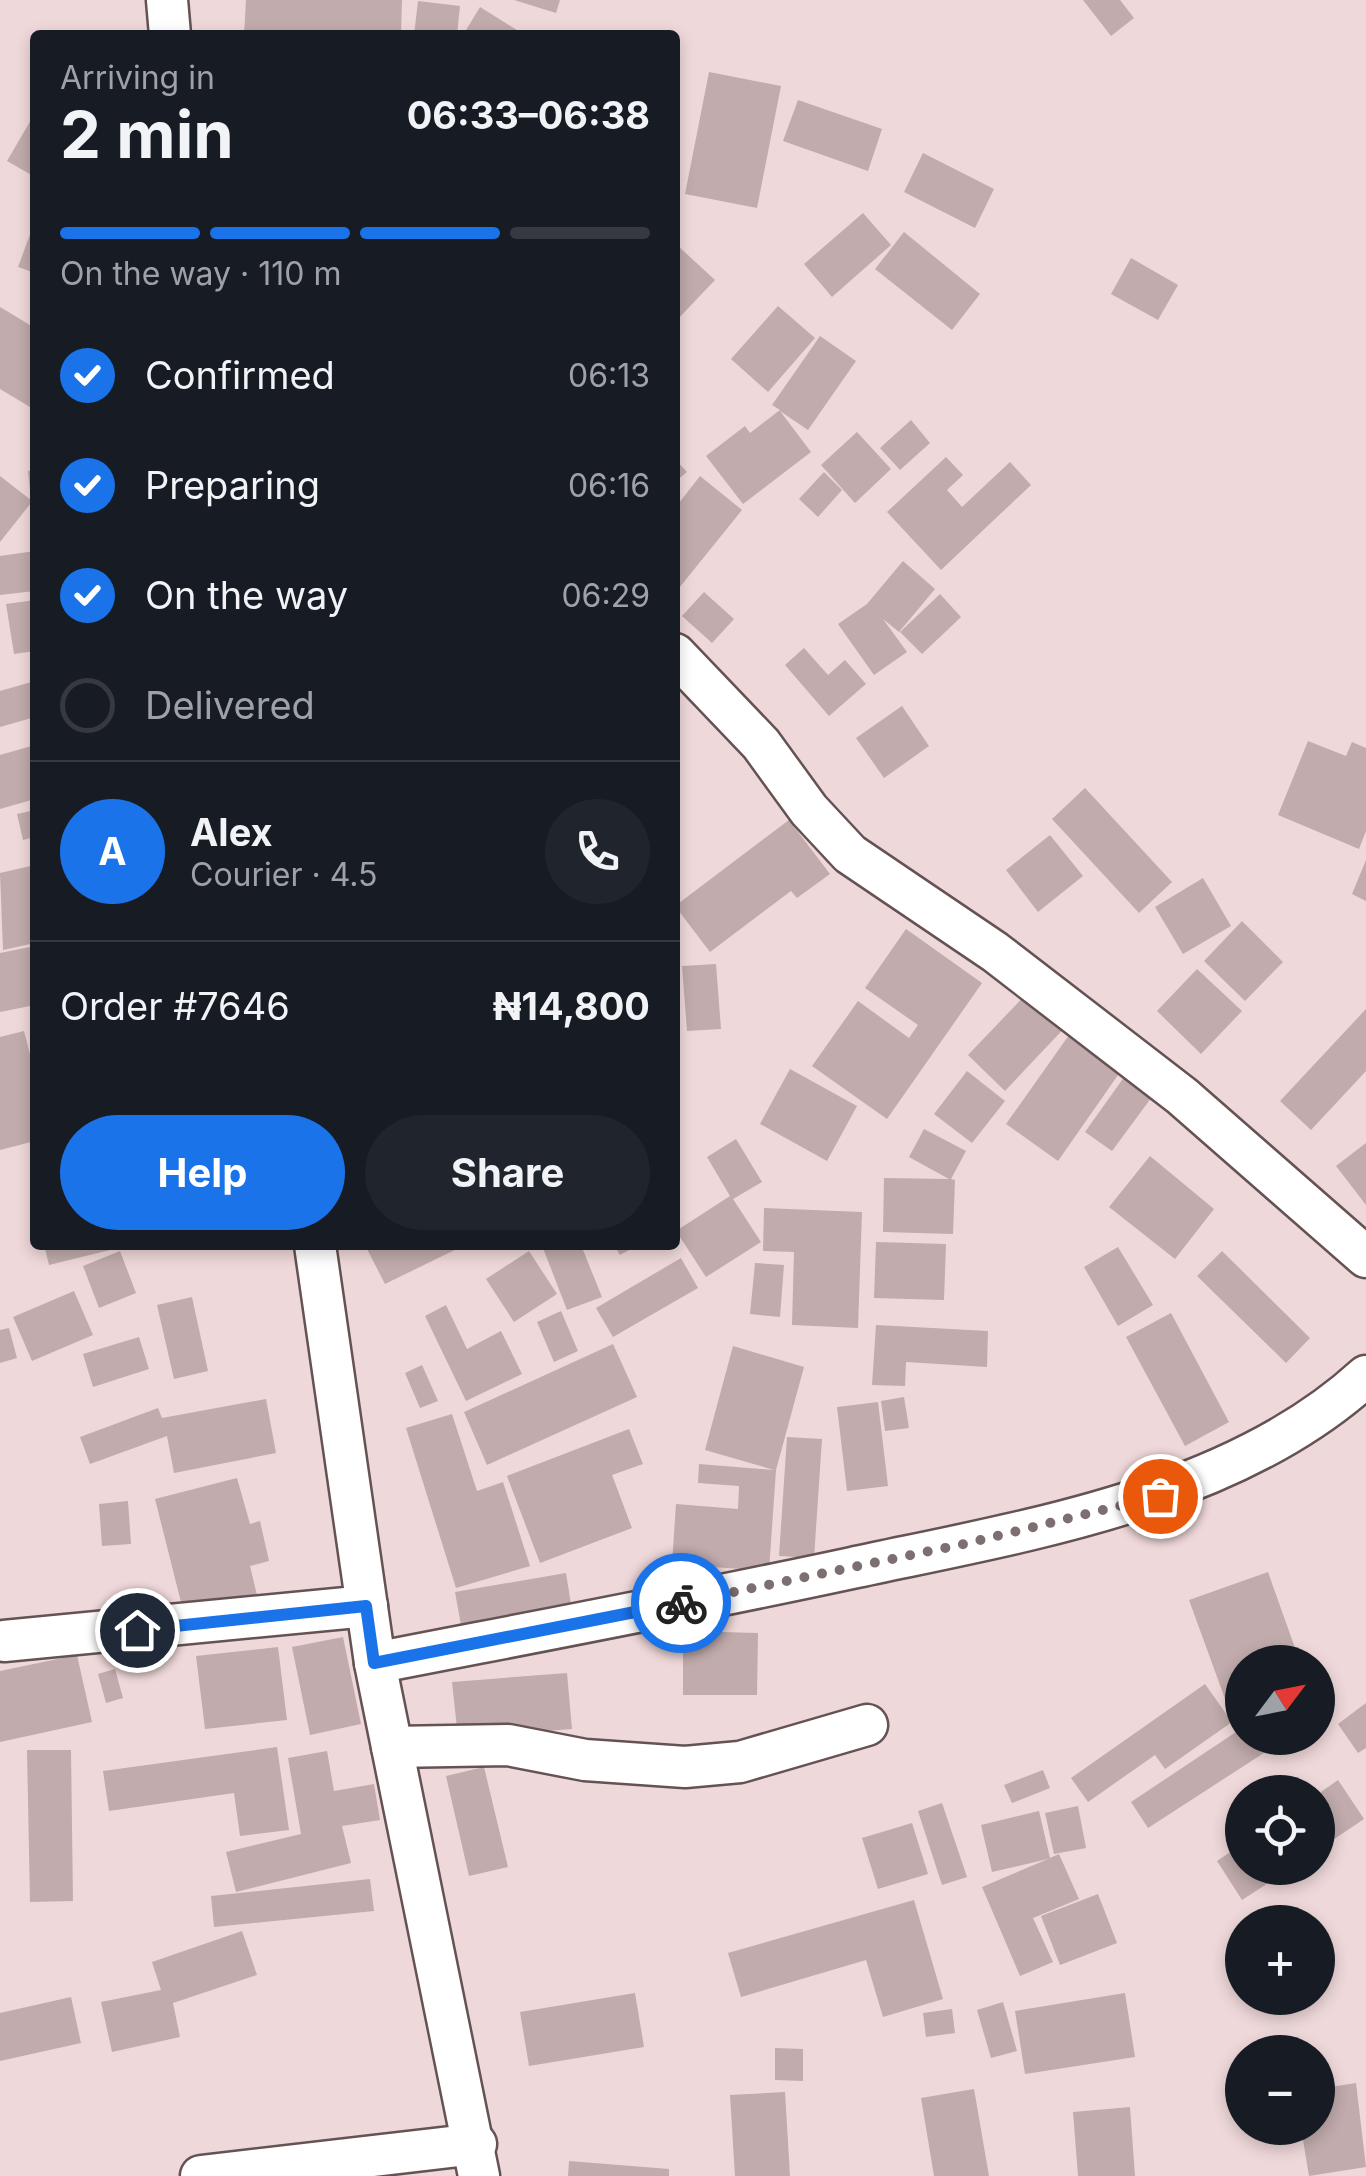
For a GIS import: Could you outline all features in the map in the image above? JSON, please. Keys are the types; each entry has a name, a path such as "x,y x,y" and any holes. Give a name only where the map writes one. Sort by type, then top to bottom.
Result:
{"street":[{"path":"167,0 170,30"},
{"path":"680,659 762,744 809,810 850,854 996,952 1182,1096 1366,1257"},
{"path":"201,2176 478,2160 374,1663 317,1250"},
{"path":"374,1663 840,1571 1160,1496 1276,1438 1341,1399 1366,1376"},
{"path":"4,1641 366,1606"},
{"path":"392,1747 508,1745 585,1760 684,1768 740,1762 867,1726"}],"building":[{"path":"246,0 402,0 401,30 244,30"},
{"path":"514,0 560,0 556,13"},
{"path":"1083,0 1120,0 1134,18 1111,36"},
{"path":"418,1 460,6 458,30 415,30"},
{"path":"480,7 517,30 466,30"},
{"path":"709,72 781,86 757,208 685,194"},
{"path":"798,100 882,129 868,171 783,141"},
{"path":"30,122 30,174 7,161"},
{"path":"923,153 994,189 975,228 904,192"},
{"path":"863,213 891,245 832,297 804,264"},
{"path":"904,232 980,294 952,330 875,269"},
{"path":"30,235 30,271 18,267"},
{"path":"680,248 715,280 680,317"},
{"path":"1131,258 1178,285 1158,320 1111,294"},
{"path":"778,306 815,338 768,392 731,359"},
{"path":"0,307 30,325 30,407 0,389"},
{"path":"820,336 856,361 808,430 780,411 811,452 743,504 706,456 745,426 750,433 780,410 772,405"},
{"path":"911,420 930,443 900,470 880,448"},
{"path":"857,432 891,469 855,503 821,465"},
{"path":"946,457 963,475 947,490 962,507 1010,462 1031,485 941,570 887,512"},
{"path":"824,472 842,490 818,517 799,499"},
{"path":"0,476 30,499 30,504 0,542"},
{"path":"700,476 742,510 680,587 680,502"},
{"path":"30,552 30,592 0,595 0,556"},
{"path":"903,561 935,589 899,632 883,619 907,652 874,675 838,624 867,604"},
{"path":"704,592 734,619 712,643 682,616"},
{"path":"940,594 961,617 922,654 900,632"},
{"path":"30,601 30,652 14,654 6,604"},
{"path":"804,648 828,675 845,660 866,684 829,716 785,665"},
{"path":"30,682 30,718 0,727 0,691"},
{"path":"902,706 929,746 884,778 856,738"},
{"path":"1308,741 1346,756 1352,742 1366,748 1366,831 1359,849 1278,815"},
{"path":"30,746 30,800 0,809 0,755"},
{"path":"1085,788 1172,882 1139,913 1052,819"},
{"path":"30,811 30,838 23,840 17,814"},
{"path":"789,820 830,874 797,898 791,891 710,952 680,913 680,902"},
{"path":"1050,835 1083,876 1038,912 1006,870"},
{"path":"1366,860 1366,901 1352,894"},
{"path":"30,866 30,944 3,950 0,873"},
{"path":"1203,878 1231,926 1183,954 1155,907"},
{"path":"1242,921 1283,962 1245,1001 1204,961"},
{"path":"906,929 982,983 887,1119 812,1066 858,1001 909,1038 918,1025 865,988"},
{"path":"30,947 30,1006 0,1012 0,953"},
{"path":"716,964 721,1029 687,1031 682,966"},
{"path":"1197,969 1242,1011 1201,1054 1157,1011"},
{"path":"1034,986 1071,1021 1005,1091 968,1055"},
{"path":"1366,1009 1366,1071 1311,1130 1280,1101"},
{"path":"1074,1028 1125,1065 1058,1161 1006,1124"},
{"path":"24,1031 30,1054 30,1142 0,1150 0,1037"},
{"path":"1132,1066 1160,1086 1112,1151 1085,1132"},
{"path":"790,1069 857,1106 827,1161 760,1124"},
{"path":"967,1071 1005,1101 972,1143 934,1114"},
{"path":"924,1129 966,1151 951,1179 955,1180 953,1234 883,1232 884,1178 949,1179 909,1157"},
{"path":"736,1139 762,1182 733,1199 761,1242 706,1277 680,1237 680,1228 730,1196 707,1157"},
{"path":"1366,1143 1366,1205 1336,1166"},
{"path":"1150,1156 1214,1209 1175,1259 1109,1207"},
{"path":"764,1208 862,1212 858,1328 792,1325 794,1252 763,1251"},
{"path":"876,1242 946,1244 944,1300 874,1298"},
{"path":"1118,1247 1153,1305 1118,1326 1084,1267"},
{"path":"45,1250 110,1250 49,1265"},
{"path":"368,1250 455,1250 385,1284"},
{"path":"544,1250 583,1250 602,1297 567,1310"},
{"path":"120,1251 136,1293 99,1308 83,1266"},
{"path":"529,1251 557,1294 514,1322 486,1279"},
{"path":"1222,1251 1310,1338 1286,1363 1197,1276"},
{"path":"681,1258 698,1288 613,1337 596,1308"},
{"path":"755,1263 784,1265 780,1317 750,1314"},
{"path":"74,1291 93,1335 32,1361 13,1317"},
{"path":"192,1297 208,1371 174,1379 157,1305"},
{"path":"446,1305 467,1349 501,1331 522,1374 466,1401 425,1316"},
{"path":"561,1311 578,1351 554,1362 537,1322"},
{"path":"1171,1313 1229,1422 1185,1446 1126,1337"},
{"path":"876,1325 988,1331 987,1367 906,1362 905,1386 872,1385"},
{"path":"9,1328 17,1358 0,1363 0,1330"},
{"path":"139,1337 149,1369 93,1387 83,1354"},
{"path":"613,1344 637,1397 487,1465 464,1412"},
{"path":"733,1346 804,1367 776,1470 769,1571 672,1564 676,1504 738,1509 739,1486 698,1483 699,1464 774,1470 705,1450"},
{"path":"422,1365 438,1401 420,1408 405,1373"},
{"path":"904,1397 909,1428 885,1431 881,1401"},
{"path":"266,1399 276,1453 174,1473 167,1436 90,1464 80,1437 158,1408 162,1418"},
{"path":"878,1402 888,1486 847,1491 837,1407"},
{"path":"452,1414 477,1491 503,1482 530,1566 456,1588 406,1428"},
{"path":"629,1429 643,1464 612,1475 632,1528 540,1563 507,1476"},
{"path":"787,1437 822,1439 814,1558 779,1556"},
{"path":"237,1478 250,1524 260,1521 269,1561 250,1566 260,1608 187,1626 155,1499"},
{"path":"128,1501 131,1544 102,1546 99,1504"},
{"path":"1268,1572 1294,1645 1225,1645 1225,1699 1189,1600"},
{"path":"566,1573 574,1623 464,1642 455,1592"},
{"path":"683,1631 758,1633 757,1695 683,1695"},
{"path":"343,1637 361,1724 310,1735 292,1647"},
{"path":"278,1647 287,1720 205,1729 196,1656"},
{"path":"77,1655 92,1722 0,1742 0,1671"},
{"path":"115,1669 123,1698 106,1703 98,1674"},
{"path":"567,1673 572,1729 458,1738 452,1682"},
{"path":"1205,1684 1225,1712 1225,1727 1165,1769 1155,1755 1088,1802 1071,1778"},
{"path":"1366,1703 1366,1748 1358,1753 1338,1724"},
{"path":"1225,1739 1225,1755 1261,1755 1148,1828 1131,1802"},
{"path":"277,1747 289,1830 240,1836 234,1793 109,1811 103,1771"},
{"path":"27,1750 71,1750 73,1901 30,1902"},
{"path":"327,1751 334,1791 374,1784 380,1820 342,1826 351,1863 236,1892 226,1852 301,1834 288,1758"},
{"path":"484,1767 508,1867 469,1876 446,1776"},
{"path":"1043,1770 1050,1788 1012,1803 1004,1785"},
{"path":"1338,1780 1364,1819 1335,1839"},
{"path":"942,1803 967,1877 942,1885 918,1811"},
{"path":"1078,1806 1086,1848 1054,1854 1045,1813"},
{"path":"1039,1811 1050,1858 1059,1854 1079,1899 1033,1918 1053,1962 1020,1976 982,1887 1048,1859 992,1872 981,1825"},
{"path":"912,1823 928,1874 878,1889 862,1838"},
{"path":"1225,1856 1225,1873 1217,1861"},
{"path":"370,1879 374,1911 214,1927 211,1896"},
{"path":"1232,1885 1265,1885 1242,1900"},
{"path":"1098,1894 1117,1943 1060,1965 1041,1916"},
{"path":"914,1900 943,1999 883,2017 866,1960 741,1997 728,1953"},
{"path":"242,1931 257,1975 173,2003 180,2037 112,2052 101,2002 161,1990 152,1962"},
{"path":"635,1993 644,2047 529,2066 520,2012"},
{"path":"1125,1993 1135,2057 1025,2074 1015,2011"},
{"path":"71,1997 81,2043 0,2061 0,2013"},
{"path":"1003,2002 1017,2051 991,2058 977,2010"},
{"path":"952,2009 955,2033 926,2037 923,2013"},
{"path":"775,2048 803,2049 803,2081 775,2080"},
{"path":"1356,2083 1366,2167 1309,2176 1304,2145 1335,2145 1335,2086"},
{"path":"974,2089 989,2176 934,2176 921,2098"},
{"path":"785,2092 790,2176 735,2176 730,2095"},
{"path":"1130,2107 1135,2176 1078,2176 1073,2112"},
{"path":"569,2161 669,2169 669,2176 568,2176"}],"way so far":[{"path":"681,1603 964,1544 1160,1496"}],"route":[{"path":"137,1630 366,1606 374,1663 681,1603"}]}
